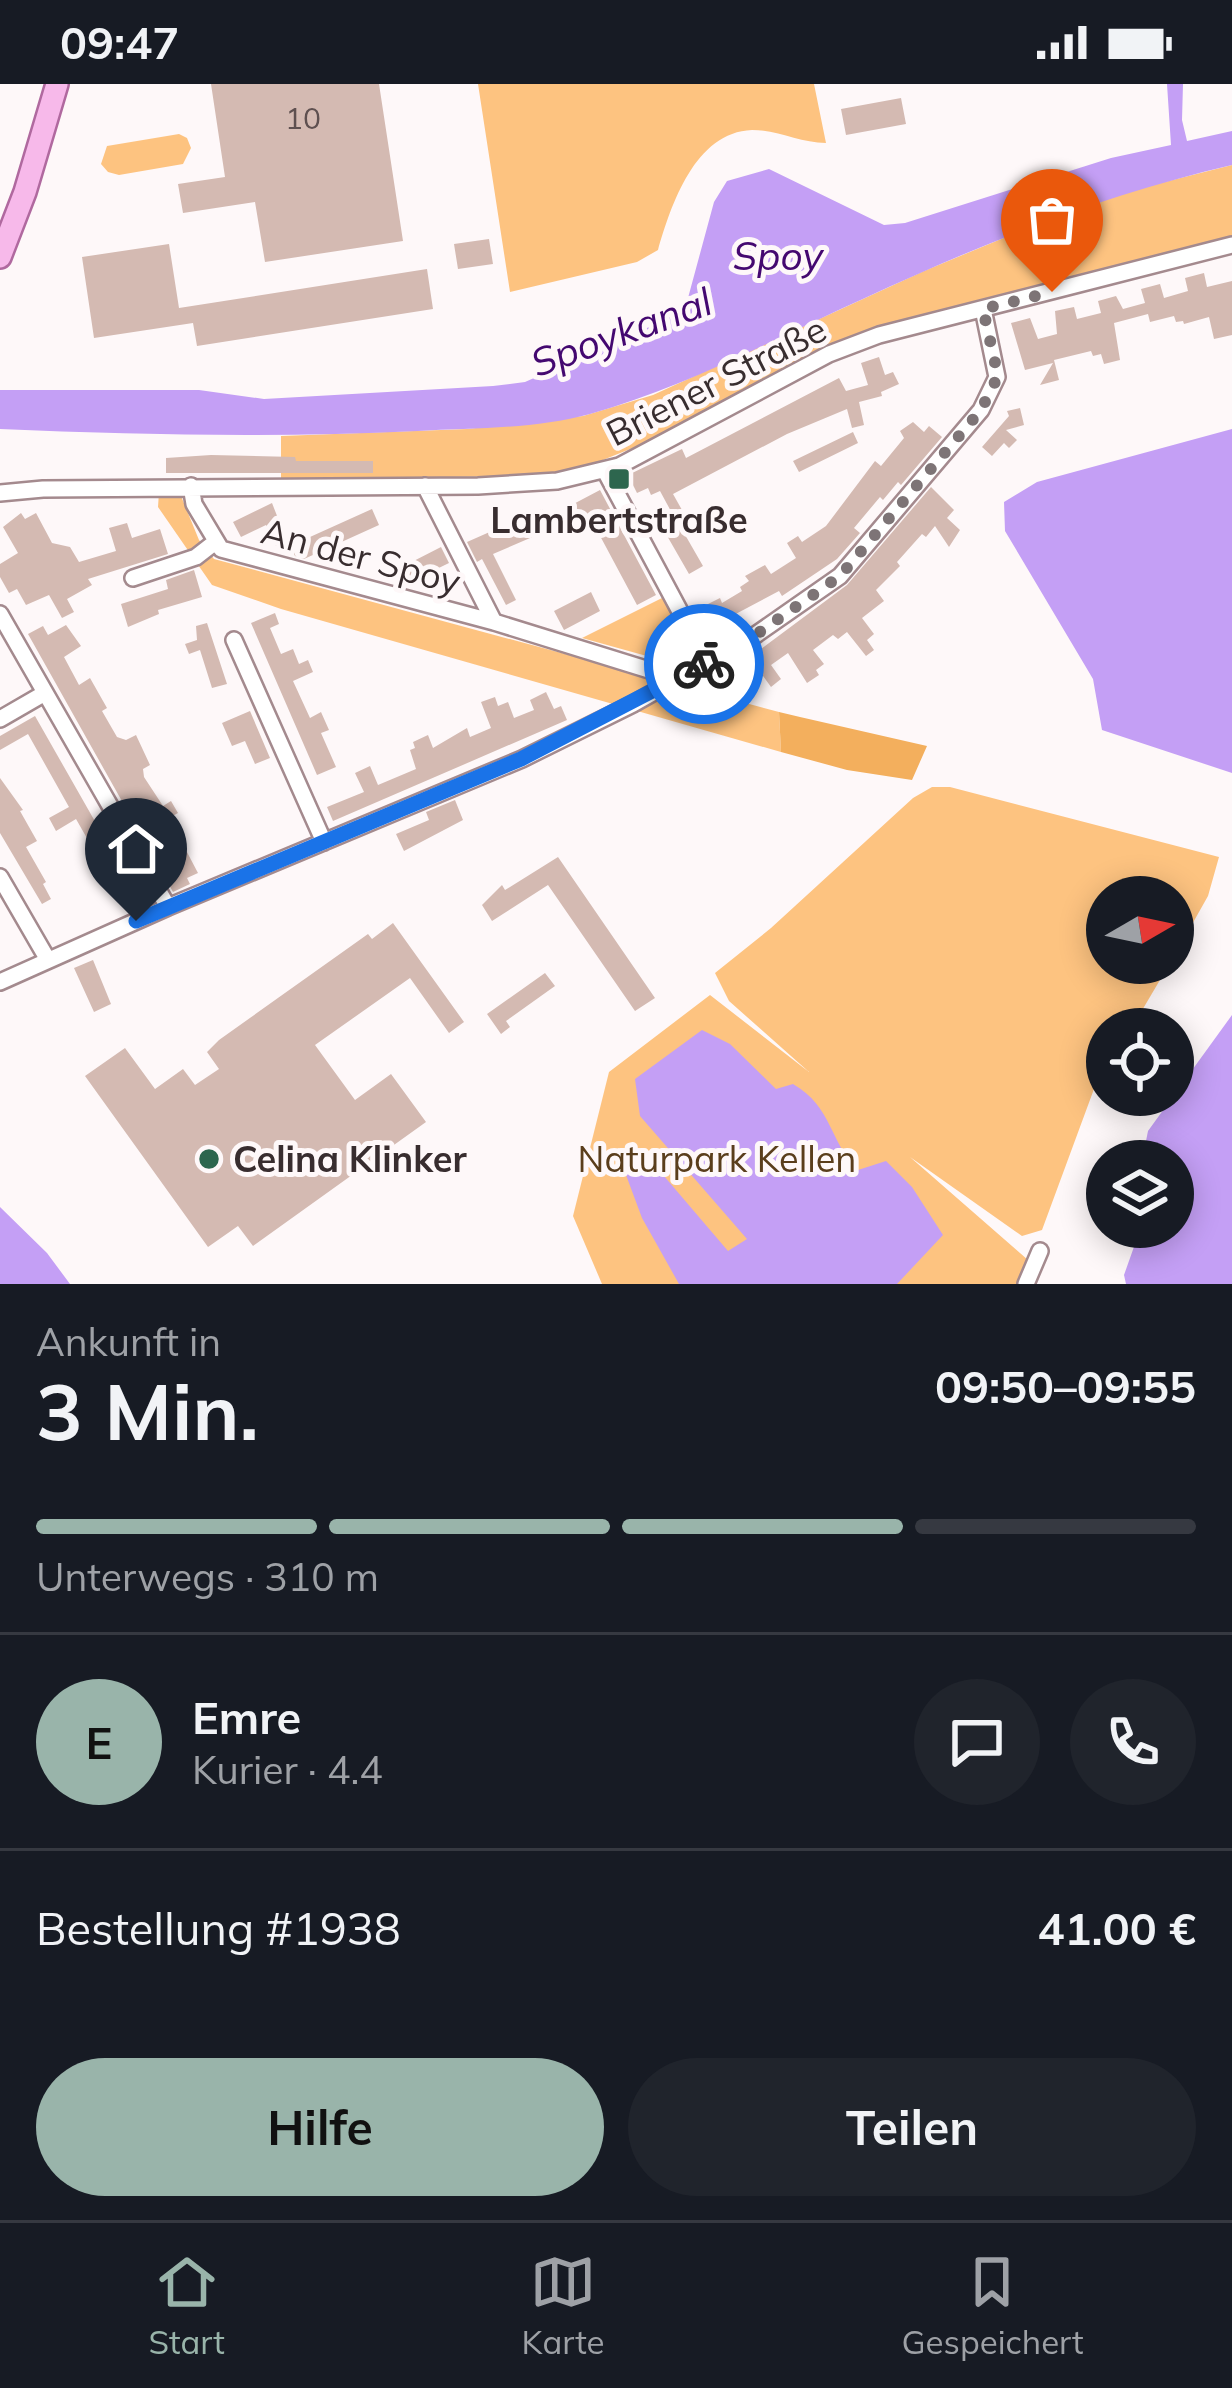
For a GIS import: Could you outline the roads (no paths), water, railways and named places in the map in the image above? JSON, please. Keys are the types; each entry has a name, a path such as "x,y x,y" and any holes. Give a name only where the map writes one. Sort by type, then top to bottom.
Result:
{"main road":[{"path":"0,257 57,84"}],"street":[{"name":"Briener Straße","path":"0,493 557,481 635,459 829,354 879,335 1232,245"},
{"path":"0,982 521,759 754,636 840,576 981,410 998,376 983,309"},
{"path":"605,471 707,662"},
{"name":"An der Spoy","path":"190,486 194,504 220,550 494,622 678,679"},
{"name":"An der Spoy","path":"425,486 494,622"},
{"name":"An der Spoy","path":"133,578 196,557 214,543"},
{"path":"0,614 167,907"},
{"path":"234,640 324,842"},
{"path":"0,718 45,693"},
{"path":"0,877 48,960"},
{"path":"1026,1284 1040,1251"}],"water":[{"name":"Spoy","path":"1167,84 1183,84 1187,141 1232,131 1232,165 1137,191 1000,239 695,376 590,414 526,425 366,433 209,435 0,429 0,390 199,390 264,399 525,382 665,320 688,298 714,202 727,181 769,169 884,225 905,223 1111,158 1171,145"},
{"path":"1232,429 1232,773 1102,730 1093,679 1005,531 1004,502 1037,482"},
{"path":"1232,1015 1232,1284 1126,1284 1124,1275 1134,1248 1194,1248 1194,1140 1146,1140 1159,1116 1194,1116 1194,1067"},
{"name":"Naturpark Kellen","path":"702,1030 730,1044 776,1089 793,1084 806,1093 858,1170 886,1161 912,1187 943,1235 897,1284 679,1284 642,1218 626,1175 636,1168 658,1169 728,1251 747,1239 640,1116 635,1079"},
{"path":"0,1207 47,1253 70,1284 0,1284"}],"place":[{"name":"Lambertstraße","path":"619,479"},
{"name":"Celina Klinker","path":"209,1159"}],"water label":[{"name":"Spoykanal","path":"621,332"}]}
